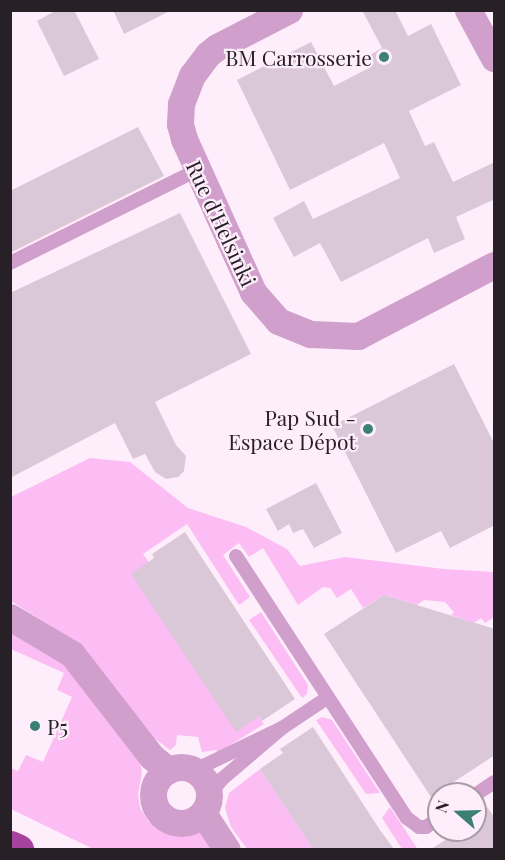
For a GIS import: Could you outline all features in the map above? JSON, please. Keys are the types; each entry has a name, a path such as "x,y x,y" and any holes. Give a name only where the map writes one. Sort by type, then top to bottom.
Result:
{"highway":[{"path":"10,846 17,849"}],"street":[{"name":"Rue d'Helsinki","path":"289,10 217,47 192,75 181,104 180,124 197,170 253,292 278,321 311,334 358,336 495,265"},
{"path":"468,10 495,58"},
{"path":"10,617 72,654 152,757 168,770"},
{"path":"206,803 187,823 177,824 161,816 156,809 153,791 155,783 168,770 185,767 195,770 202,776 206,803 228,849"}],"lane":[{"path":"10,263 197,170"},
{"path":"237,556 407,818 419,827 427,826"},
{"path":"206,803 222,779 282,728 327,698"},
{"path":"195,770 282,728"}],"shaded area":[{"path":"90,458 130,462 188,508 246,527 287,549 300,566 345,557 444,569 494,572 494,617 485,623 481,618 474,623 451,615 454,612 445,602 424,600 417,605 384,595 363,608 351,589 337,598 330,588 323,587 298,605 263,548 249,557 239,543 223,555 250,597 239,605 187,524 143,554 264,724 218,753 216,750 202,752 198,737 177,735 176,745 170,750 154,738 80,644 11,601 11,497"},
{"path":"261,612 308,685 307,694 302,698 249,620"},
{"path":"11,627 64,658 139,755 142,773 138,794 140,808 148,821 170,835 185,836 200,830 214,849 93,849 11,809 10,768 18,771 26,755 43,762 72,697 57,690 64,673 11,649"},
{"path":"322,717 332,720 380,793 366,794 316,720"},
{"path":"260,769 313,849 247,849 231,827 225,808 229,793"},
{"path":"390,807 417,848 402,849 382,818"}],"building":[{"path":"57,10 74,10 99,59 64,76 37,21"},
{"path":"113,10 172,10 124,34"},
{"path":"362,10 395,10 408,36 431,24 461,85 409,111 425,146 434,142 453,182 495,162 495,199 456,217 465,239 434,253 428,238 341,282 320,243 294,257 273,218 304,201 313,219 400,178 384,143 290,190 237,80 311,42 334,86 371,67 366,57 382,48"},
{"path":"138,127 164,176 10,253 10,191"},
{"path":"180,213 251,354 155,402 176,445 186,456 184,471 178,477 166,479 155,472 145,454 133,459 115,423 10,478 10,293"},
{"path":"454,364 495,445 495,525 450,548 441,531 396,553 332,426"},
{"path":"316,483 342,533 314,548 303,529 293,533 289,524 278,531 266,509"},
{"path":"185,532 295,699 262,721 259,716 236,732 131,574 154,558 152,554"},
{"path":"384,595 495,629 495,755 454,782 427,782 427,791 324,634"},
{"path":"313,727 394,849 313,849 260,769 283,753 280,749"},
{"path":"487,807 495,818 495,849 431,849 442,842 487,842"}],"place":[{"name":"BM Carrosserie","path":"384,57"},
{"name":"Pap Sud - Espace Dépot","path":"368,429"},
{"name":"P5","path":"35,726"}]}
